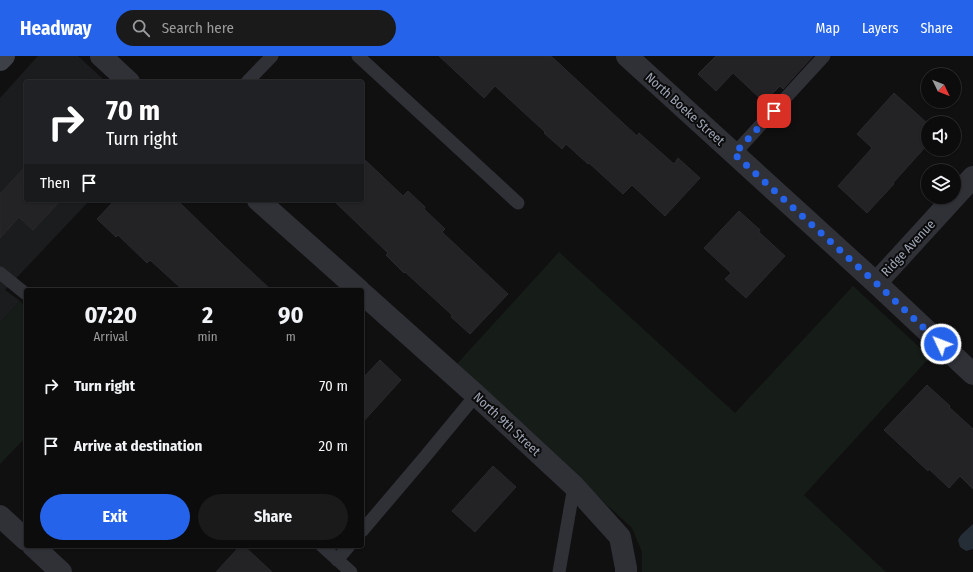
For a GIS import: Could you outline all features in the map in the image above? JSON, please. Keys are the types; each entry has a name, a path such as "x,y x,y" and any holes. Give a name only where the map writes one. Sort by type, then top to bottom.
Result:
{"main road":[{"path":"0,60 4,56"}],"street":[{"path":"101,56 127,80"},
{"name":"North Boeke Street","path":"627,56 876,283 973,374"},
{"name":"Ridge Avenue","path":"876,283 973,177"},
{"path":"260,202 357,288"},
{"name":"North 9th Street","path":"364,295 476,395 574,486 620,537 626,572"},
{"path":"0,516 24,538"},
{"path":"35,548 61,572"}],"lane":[{"path":"249,80 272,56"},
{"path":"358,56 518,202"},
{"path":"734,154 824,56"},
{"path":"0,273 24,292"},
{"path":"364,529 476,395"},
{"path":"559,572 574,486"},
{"path":"324,548 351,572"},
{"path":"337,560 347,548"}],"shaded area":[{"path":"38,56 78,56 104,80 24,80 24,202 88,202 5,290 20,301 0,323 0,98"},
{"path":"559,252 735,413 853,286 930,357 804,495 886,572 642,572 642,552 632,528 455,366"},
{"path":"20,301 24,305 24,439 0,464 0,323"},
{"path":"973,524 973,549 966,551 960,547 958,540 961,535"}],"building":[{"path":"439,56 551,56 637,136 639,133 674,164 678,158 700,178 665,216 632,185 623,194 566,144 562,149 495,86 484,98"},
{"path":"716,56 813,56 783,89 780,86 764,102 733,73 716,91 698,74"},
{"path":"894,93 921,118 921,152 867,213 838,186 872,148 857,134"},
{"path":"364,159 403,196 408,191 445,229 442,232 508,294 470,334 451,317 452,315 405,272 404,273 386,255 388,253 335,202 364,202"},
{"path":"24,168 24,202 59,202 33,230 19,217 0,238 0,194"},
{"path":"113,202 179,202 269,288 181,288 150,260 147,263 118,235 116,237 97,219"},
{"path":"739,211 785,256 746,298 725,279 731,273 704,248"},
{"path":"380,360 401,380 364,421 364,377"},
{"path":"927,385 973,429 973,489 960,476 949,488 929,469 928,471 884,430"},
{"path":"493,466 516,487 475,532 452,511"},
{"path":"238,548 246,548 272,572 216,572"}],"route":[{"path":"774,111 734,154 941,344"}]}
